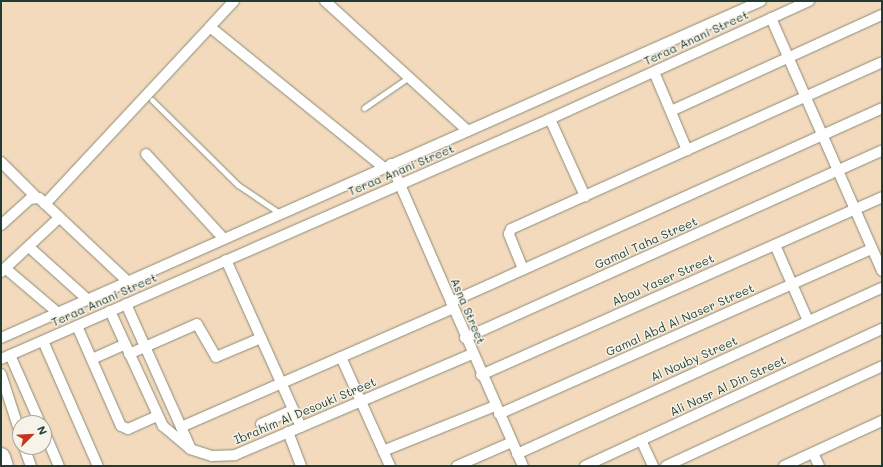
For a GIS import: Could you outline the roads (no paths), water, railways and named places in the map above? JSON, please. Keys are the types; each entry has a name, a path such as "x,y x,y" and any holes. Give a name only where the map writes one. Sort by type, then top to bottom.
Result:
{"highway":[{"path":"1,457 4,466"}],"street":[{"path":"45,204 234,1"},
{"path":"325,1 468,131"},
{"name":"Teraa Anani Street","path":"1,338 761,1"},
{"name":"Teraa Anani Street","path":"6,357 550,119 809,1"},
{"path":"671,111 882,15"},
{"path":"771,18 820,134 882,271"},
{"path":"210,27 388,166"},
{"path":"523,269 509,234 511,229 882,62"},
{"path":"654,72 687,150"},
{"path":"181,427 341,357 452,305 523,269 820,134 882,108"},
{"path":"550,119 585,196"},
{"name":"Gamal Taha Street","path":"466,338 882,151"},
{"path":"146,154 224,239"},
{"path":"1,162 36,197 128,282"},
{"name":"Asna Street","path":"388,166 400,184 472,354 523,466"},
{"path":"1,225 36,197"},
{"name":"Abou Yaser Street","path":"482,375 882,197"},
{"path":"58,313 3,270 59,218"},
{"path":"775,245 808,321"},
{"path":"29,247 88,300"},
{"name":"Gamal Abd Al Naser Street","path":"384,451 497,410 872,249"},
{"path":"226,260 300,427"},
{"name":"Al Nouby Street","path":"517,454 882,288"},
{"path":"126,304 190,449"},
{"name":"Ibrahim Al Desouki Street","path":"110,311 157,416 171,435 190,449 212,456 235,455 472,354"},
{"path":"92,358 127,349 145,347 198,324 216,357 261,338"},
{"path":"77,326 121,426 128,429 157,416"},
{"name":"Ali Nasr Al Din Street","path":"584,466 598,463 641,440 882,329"},
{"path":"43,341 98,466"},
{"path":"6,357 36,415"},
{"path":"341,357 390,466"},
{"path":"666,466 882,366"},
{"path":"1,374 14,415"},
{"path":"142,382 158,375"},
{"path":"261,424 293,410"},
{"path":"784,466 882,421"},
{"path":"288,432 301,466"},
{"path":"641,440 652,466"},
{"path":"457,466 512,442"},
{"path":"52,450 59,466"},
{"path":"814,453 819,466"},
{"path":"27,455 30,466"}],"lane":[{"path":"364,108 409,77"},
{"path":"152,100 238,185 281,214"}]}
